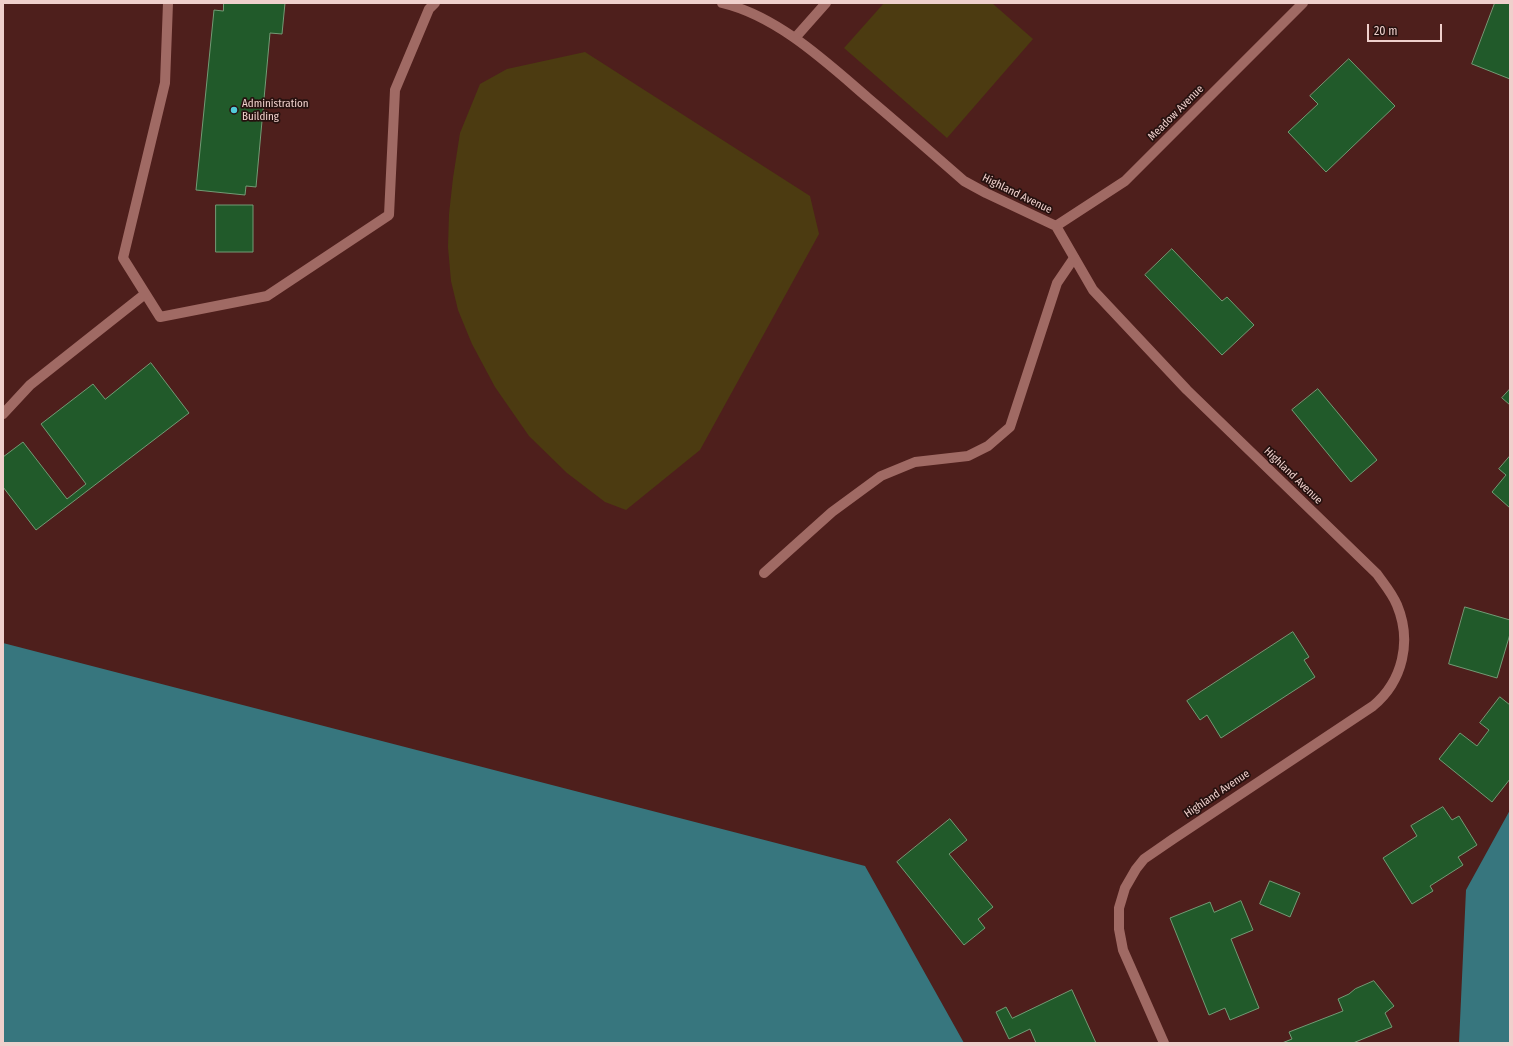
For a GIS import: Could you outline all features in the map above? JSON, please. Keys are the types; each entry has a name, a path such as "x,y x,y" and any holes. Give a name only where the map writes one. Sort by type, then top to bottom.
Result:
{"street":[{"path":"168,3 165,83 123,258 160,317 267,296 390,215 395,90 429,9 435,3"},
{"name":"Highland Avenue","path":"722,3 754,14 795,38 829,64 964,180 986,193 1056,226 1093,290 1187,390 1376,574 1394,600 1403,626 1404,652 1398,672 1390,688 1383,697 1373,706 1144,859 1136,869 1125,888 1120,908 1119,929 1123,950 1164,1043"},
{"path":"795,38 826,3"},
{"name":"Meadow Avenue","path":"1056,226 1125,181 1303,3"},
{"path":"764,573 832,512 881,476 915,462 968,456 988,446 1010,427 1057,283 1074,258"},
{"path":"3,414 30,385 146,294"}],"shaded area":[{"path":"884,3 992,3 1033,39 947,138 844,48"},
{"path":"585,52 810,196 819,234 700,450 626,510 605,502 567,473 529,436 495,387 472,344 458,310 451,281 448,247 449,214 453,178 460,133 480,84 507,69"}],"water":[{"path":"3,643 865,866 964,1043 3,1043"},
{"path":"1510,810 1510,1043 1459,1043 1466,890"}],"building":[{"name":"Administration Building","path":"224,3 285,3 282,34 270,33 256,187 246,186 245,195 196,190 214,10 223,11"},
{"path":"1495,3 1510,3 1510,79 1472,64"},
{"path":"1349,59 1395,106 1326,172 1288,132 1318,104 1310,96"},
{"path":"216,205 253,205 253,252 216,252"},
{"path":"1172,249 1222,301 1227,297 1254,325 1222,355 1145,275"},
{"path":"151,363 189,413 36,530 3,487 3,457 23,442 67,499 86,484 41,424 93,384 105,399"},
{"path":"1318,389 1377,460 1351,482 1292,410"},
{"path":"1510,389 1510,405 1502,398"},
{"path":"1510,456 1510,508 1492,492 1506,475 1499,469"},
{"path":"1465,607 1510,620 1510,634 1497,678 1449,664"},
{"path":"1293,632 1309,657 1304,660 1315,677 1221,738 1207,715 1200,720 1187,701"},
{"path":"1500,697 1510,705 1510,779 1492,802 1439,759 1460,733 1477,746 1489,730 1480,723"},
{"path":"1443,807 1452,820 1459,816 1477,845 1458,857 1463,865 1430,886 1433,891 1412,904 1383,858 1417,836 1411,826"},
{"path":"950,819 967,840 949,854 993,907 978,919 985,928 964,945 897,862"},
{"path":"1270,881 1300,893 1290,917 1260,904"},
{"path":"1241,901 1253,930 1231,939 1259,1008 1230,1020 1225,1008 1209,1015 1170,918 1210,902 1214,912"},
{"path":"1374,981 1394,1006 1385,1013 1392,1027 1353,1043 1282,1043 1292,1039 1289,1032 1343,1011 1338,999 1349,994 1355,989"},
{"path":"1072,990 1096,1043 1036,1043 1030,1029 1009,1039 996,1012 1006,1007 1012,1018"}],"place":[{"name":"Administration Building","path":"234,110"}]}
